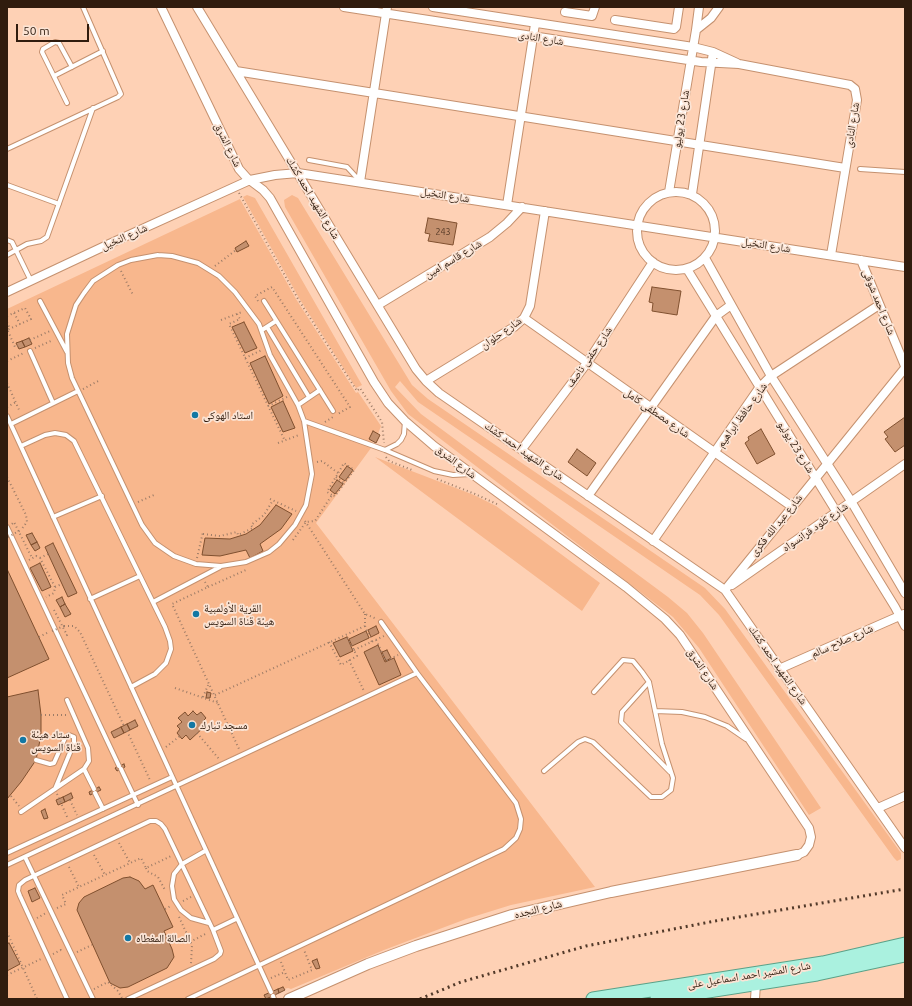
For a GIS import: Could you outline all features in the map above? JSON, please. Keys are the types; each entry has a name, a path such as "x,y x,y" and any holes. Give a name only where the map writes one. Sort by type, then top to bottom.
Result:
{"main road":[{"name":"شارع المشير احمد اسماعيل على","path":"598,999 702,991 756,984 848,963 905,944"},
{"name":"شارع المشير احمد اسماعيل على","path":"657,999 848,963 905,955"}],"street":[{"name":"شارع الشرق","path":"161,7 239,169 270,198 374,382 388,403 405,421 434,446 626,587 665,619 695,656 809,828 811,837 809,845 804,852 797,855"},
{"name":"شارع الشهيد احمد كشك","path":"198,7 416,369 426,381 439,393 725,590 878,808 899,842 905,848"},
{"name":"شارع النادى","path":"344,7 386,10 533,36 712,64 739,64 850,85 855,89 856,100 831,255"},
{"name":"شارع النادى","path":"433,7 535,24 693,47 713,52 739,64"},
{"path":"565,12 592,16 595,7"},
{"path":"615,20 674,29 676,27 679,7"},
{"name":"شارع 23 يوليو","path":"669,192 699,7"},
{"path":"696,30 711,18 719,7"},
{"path":"360,182 386,10"},
{"path":"507,205 535,24"},
{"path":"594,46 596,33"},
{"name":"شارع 23 يوليو","path":"692,194 713,52"},
{"path":"236,71 845,168"},
{"name":"شارع النخيل","path":"7,292 250,180 275,175 298,173 905,267"},
{"path":"669,192 685,192 692,194 708,207 715,222 715,237 713,245 705,258 687,269 675,270 663,268 653,262 639,246 637,225 639,215 651,200 669,192"},
{"name":"شارع قاسم امين","path":"378,305 490,237 507,224 522,207"},
{"name":"شارع حلوان","path":"426,381 514,326 524,318 530,306 545,211"},
{"name":"شارع 23 يوليو","path":"705,258 772,376 851,501 905,593"},
{"name":"شارع احمد شوقى","path":"861,260 905,367"},
{"name":"شارع حفنى ناصف","path":"522,449 587,363 653,262"},
{"name":"شارع 23 يوليو","path":"687,269 815,478 903,615 905,626"},
{"path":"588,496 716,316 731,305"},
{"name":"شارع حافظ ابراهيم","path":"653,541 759,388 772,376 880,305"},
{"name":"شارع مصطفى كامل","path":"524,318 791,506"},
{"name":"شارع عبد الله فكرى","path":"725,590 791,506 827,464 905,367"},
{"name":"شارع كلود فرانسواه","path":"725,590 905,464"},
{"name":"شارع صلاح سالم","path":"779,669 903,615"},
{"path":"878,808 905,796"},
{"name":"شارع النجده","path":"289,999 368,964 416,946 512,915 618,890 797,855"},
{"path":"755,999 756,984"}],"lane":[{"path":"7,149 121,94 83,7"},
{"path":"67,103 42,52 43,49 54,42 58,43 72,67"},
{"path":"54,76 103,51"},
{"path":"7,254 29,243 41,241 47,237 93,108"},
{"path":"309,160 348,167 356,175 360,182"},
{"path":"860,169 905,172"},
{"path":"7,185 59,204"},
{"path":"7,240 12,242 31,281"},
{"path":"172,256 198,263 210,270 235,292 262,330 267,348 298,405 304,421 312,463 311,484 306,505 288,535 268,552 246,562 221,566 196,564 174,556 156,543 142,525 72,378 67,352 67,334 76,305 93,281 118,265 144,257 172,256"},
{"path":"40,301 67,352"},
{"path":"264,301 332,411"},
{"path":"262,330 276,321"},
{"path":"267,327 309,397"},
{"path":"30,351 53,403"},
{"path":"298,405 320,390"},
{"path":"11,424 78,391"},
{"path":"7,416 236,919 273,996"},
{"path":"304,421 385,450 443,474 471,474"},
{"path":"385,450 397,444 401,440 404,434 405,421"},
{"path":"21,446 50,433 60,434 70,438 78,446 153,602 170,641 169,656 161,669 131,687"},
{"path":"53,517 102,496"},
{"path":"7,526 138,805"},
{"path":"153,602 221,566"},
{"path":"90,599 140,576"},
{"path":"188,999 504,849 516,838 520,829 521,819 516,803 417,674 381,622"},
{"path":"544,771 578,742 585,738 593,742 651,797 656,798 668,794 673,784 648,682 633,661 627,659 620,661 594,692"},
{"path":"7,865 417,674"},
{"path":"648,682 622,712 621,722 671,774"},
{"path":"21,812 84,769 89,761 89,752 67,700"},
{"path":"655,711 694,714 717,721 738,732 756,747"},
{"path":"36,760 48,764 54,763 65,738 68,735 74,737 74,743 55,789"},
{"path":"84,769 103,809"},
{"path":"7,853 172,777"},
{"path":"67,999 18,891 21,883 66,860 150,821 156,821 164,826 221,947 217,957 128,999"},
{"path":"206,851 182,864 174,874 172,880 172,893 180,910 191,918 209,923"},
{"path":"25,857 93,999"},
{"path":"213,930 236,919"}],"path":[{"path":"210,270 236,250"},
{"path":"118,265 133,294"},
{"path":"7,316 25,308 31,319 8,330"},
{"path":"14,313 20,324"},
{"path":"237,314 240,319 229,324 284,441"},
{"path":"7,322 8,330 15,347 18,346"},
{"path":"30,340 55,329"},
{"path":"42,345 49,342"},
{"path":"245,358 267,348"},
{"path":"7,361 17,356"},
{"path":"78,391 100,380"},
{"path":"7,383 23,418"},
{"path":"268,406 292,395"},
{"path":"7,406 16,402"},
{"path":"312,463 322,461 338,473"},
{"path":"306,522 315,521 332,495 335,496 354,470 344,463 327,492 332,495"},
{"path":"7,477 26,515 27,522 21,530 8,537"},
{"path":"336,477 344,483"},
{"path":"132,505 154,495"},
{"path":"270,499 301,514 365,614 365,626 372,642"},
{"path":"196,564 203,533 220,536 237,532 238,535 252,528 251,525 264,515 273,500"},
{"path":"7,526 14,522 32,558"},
{"path":"24,563 37,556 40,558 48,554"},
{"path":"40,558 55,587 54,593 41,599"},
{"path":"202,576 208,587 172,604 242,756"},
{"path":"55,587 62,584"},
{"path":"365,614 381,622"},
{"path":"39,637 64,626 74,626 80,632 124,726"},
{"path":"215,695 365,626"},
{"path":"354,650 389,634"},
{"path":"329,642 340,665 357,656 346,635"},
{"path":"376,640 386,661 403,653"},
{"path":"349,660 367,697"},
{"path":"203,697 209,683"},
{"path":"175,688 218,703"},
{"path":"42,715 61,715"},
{"path":"127,731 152,786"},
{"path":"197,733 224,765"},
{"path":"160,751 180,736"},
{"path":"11,796 16,802"},
{"path":"59,798 70,824"},
{"path":"70,800 79,820"},
{"path":"116,837 130,863"},
{"path":"91,849 105,875"},
{"path":"31,921 66,904 62,896 130,863 141,858 146,868 177,853"},
{"path":"66,860 79,887"},
{"path":"190,942 213,930"},
{"path":"7,932 37,999"},
{"path":"7,942 11,940"},
{"path":"278,957 288,980 312,970 302,945"},
{"path":"265,980 285,972"},
{"path":"89,991 108,982 118,991 122,999"}],"shaded area":[{"path":"247,195 255,198 362,385 356,388 299,298 243,197"},
{"path":"292,195 298,198 412,385 428,399 705,588 725,609 901,853 901,859 897,861 894,858 719,615 700,595 418,402 400,381 395,387 421,414 668,597 687,613 703,633 821,808 809,815 699,648 673,617 408,414 391,391 285,207 284,200"},
{"name":"القرية الأولمبية هيئة قناة السويس","path":"240,199 296,299 356,393 358,392 381,426 378,434 380,435 376,443 372,441 369,447 371,448 316,523 595,887 511,905 466,919 384,950 291,989 284,989 266,999 7,999 7,309"},
{"path":"375,457 474,495 496,506 600,583 582,611"}],"building":[{"path":"428,218 457,223 453,245 428,241 430,234 425,233"},
{"path":"246,241 249,246 237,252 235,248"},
{"path":"652,287 681,291 677,315 652,311 653,303 649,302"},
{"path":"244,322 257,348 245,353 232,327"},
{"path":"29,338 32,344 25,347 22,341"},
{"path":"22,341 25,347 19,349 16,343"},
{"path":"265,356 283,396 269,404 250,363"},
{"path":"283,401 295,428 283,432 271,407"},
{"path":"905,417 905,445 895,452 885,439 888,437 884,432"},
{"path":"761,429 775,454 757,464 745,443 749,440 748,437"},
{"path":"373,431 380,435 376,443 369,439"},
{"path":"577,449 596,463 587,476 568,462"},
{"path":"347,466 353,470 345,481 339,477"},
{"path":"337,480 343,484 335,494 330,490"},
{"path":"276,505 292,514 281,529 260,544 263,551 250,558 246,550 220,556 202,555 205,538 230,539 246,534 260,525"},
{"path":"32,533 37,542 31,545 26,535"},
{"path":"37,542 40,548 35,551 31,545"},
{"path":"53,543 77,593 68,597 45,547"},
{"path":"40,563 51,587 42,591 30,568"},
{"path":"7,569 49,659 7,678"},
{"path":"62,597 65,604 60,607 56,600"},
{"path":"65,604 71,614 65,617 60,607"},
{"path":"376,626 379,633 371,637 368,630"},
{"path":"366,631 369,638 352,646 349,639"},
{"path":"347,637 353,651 340,657 333,643"},
{"path":"378,645 385,662 394,658 401,675 379,685 364,652"},
{"path":"387,650 391,658 386,661 382,652"},
{"name":"ستاد هيئة قناة السويس","path":"38,690 41,715 41,735 36,760 7,799 7,697"},
{"path":"207,692 211,693 210,698 206,698"},
{"name":"مسجد تبارك","path":"193,711 197,715 201,712 206,718 203,721 206,725 190,740 186,735 182,739 177,733 180,729 177,726 182,722 178,718 185,712 188,716"},
{"path":"135,720 138,726 130,730 127,724"},
{"path":"127,724 130,730 124,733 121,727"},
{"path":"121,727 124,733 114,738 111,732"},
{"path":"124,764 125,767 117,771 115,768"},
{"path":"99,787 101,790 90,795 89,792"},
{"path":"71,793 73,798 65,802 63,797"},
{"path":"63,797 65,802 58,805 56,800"},
{"path":"45,809 48,818 44,819 41,811"},
{"name":"الصالة المغطاه","path":"130,877 139,881 145,889 153,885 173,927 164,931 174,957 167,968 128,987 120,988 110,983 77,910 79,903 84,897 123,878"},
{"path":"35,888 40,898 32,902 28,891"},
{"path":"9,943 20,964 7,971 7,944"},
{"path":"317,959 320,968 316,969 312,961"},
{"path":"283,987 285,990 279,993 278,989"},
{"path":"278,989 279,993 266,999 264,995"}],"railway":[{"path":"420,999 461,982 586,946 715,921 905,889"}],"place":[{"name":"استاد الهوكى","path":"195,415"},
{"name":"القرية الأولمبية هيئة قناة السويس","path":"196,614"},
{"name":"مسجد تبارك","path":"192,725"},
{"name":"ستاد هيئة قناة السويس","path":"23,740"},
{"name":"الصالة المغطاه","path":"128,938"}]}
